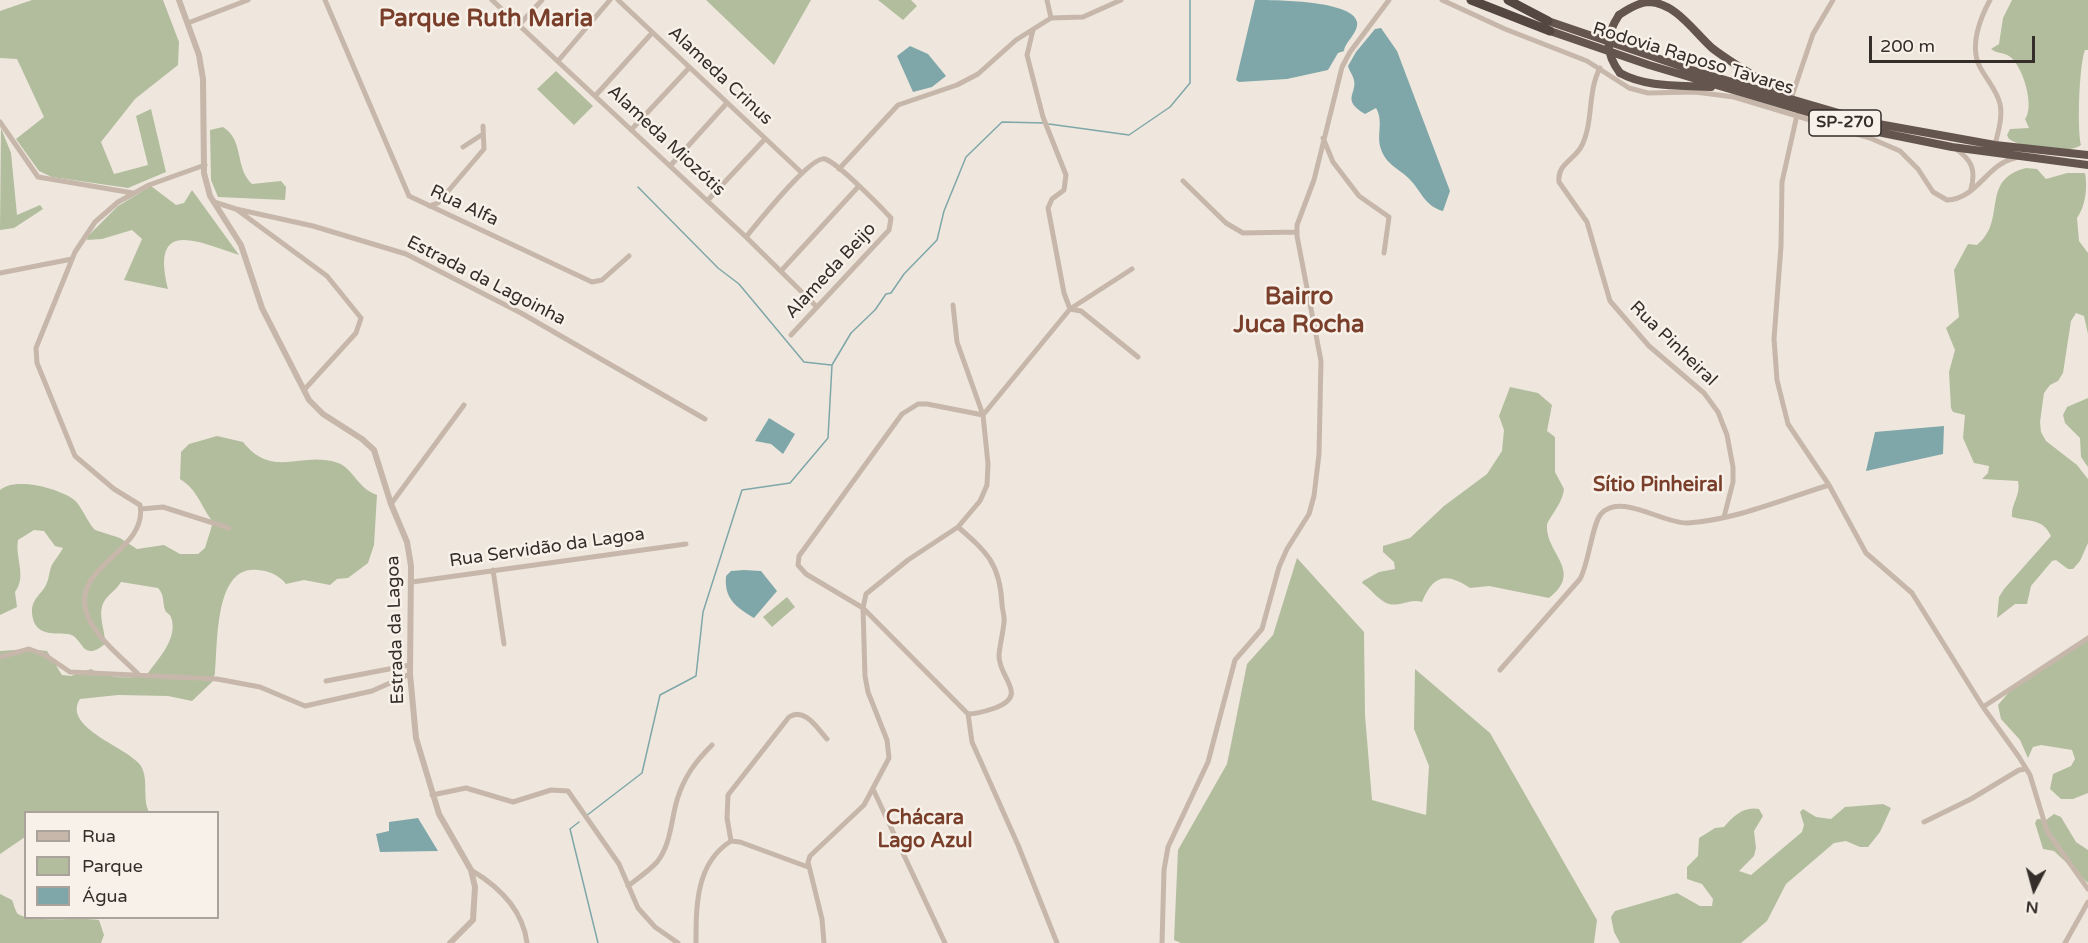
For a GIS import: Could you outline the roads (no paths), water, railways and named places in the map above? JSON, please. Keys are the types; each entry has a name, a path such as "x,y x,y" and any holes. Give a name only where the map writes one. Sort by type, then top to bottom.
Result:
{"highway":[{"name":"Rodovia Raposo Tavares","path":"1471,0 1727,88 1868,130 1952,147 2088,165"},
{"name":"Rodovia Raposo Tavares","path":"1508,0 1549,26 1873,123 1995,146 2088,155"},
{"path":"1727,88 1634,81 1620,73 1612,62 1608,49 1611,28 1619,15 1632,7 1649,2 1668,8 1689,24 1712,47 1791,99"}],"street":[{"name":"Estrada da Lagoa","path":"179,0 199,55 205,93 205,181 214,202 241,245 262,308 304,390 323,414 374,450 391,504 407,542 412,582 410,674 416,738 432,795 447,830 471,870 475,887 472,920 450,943"},
{"path":"188,23 248,0"},
{"name":"Rua Alfa","path":"325,0 409,196 592,282 602,280 629,256"},
{"name":"Alameda Miozótis","path":"492,0 596,95 817,307"},
{"path":"519,25 542,0"},
{"path":"558,61 610,0"},
{"name":"Alameda Crinus","path":"618,0 802,173"},
{"path":"1047,0 1051,18"},
{"path":"840,169 871,131 898,105 957,85 978,74 1016,39 1051,18 1083,17 1120,0"},
{"path":"1162,943 1164,870 1168,847 1208,762 1235,660 1262,629 1279,567 1287,549 1309,514 1314,496 1319,454 1321,362 1297,232 1314,180 1345,59 1389,0"},
{"path":"1442,0 1600,68 1613,79 1638,90 1718,94 1870,138 1900,152 1918,169 1928,186 1939,196 1957,199 1971,190 1999,163 2023,156"},
{"path":"1791,99 1813,34 1833,0"},
{"path":"1990,0 1979,26 1976,51 1979,65 2000,101 2001,112 1995,146"},
{"path":"1033,30 1027,55 1043,117 1066,175 1064,190 1052,199 1048,208 1064,292 1070,309"},
{"path":"596,95 652,33"},
{"path":"631,130 689,68"},
{"name":"Rua Pinheiral","path":"1600,68 1593,83 1585,137 1577,153 1561,170 1559,182 1587,222 1610,301 1649,346 1704,393 1718,412 1727,435 1733,468 1733,482 1724,517"},
{"path":"670,166 726,104"},
{"path":"1797,115 1782,182 1781,246 1774,359 1788,424 1829,485 1866,553 1912,593 1983,707 2026,769 2047,831 2088,889"},
{"path":"0,122 38,177 132,194"},
{"path":"427,206 438,203 479,156 486,144 483,126"},
{"path":"463,147 483,135"},
{"path":"1323,138 1341,174 1364,200 1389,217 1383,253"},
{"path":"707,201 765,139"},
{"path":"1952,147 1968,157 1972,164 1974,179 1971,190"},
{"path":"746,237 816,160 821,159 840,169 858,187 781,271"},
{"path":"141,509 137,503 114,489 75,456 35,355 39,337 72,259 80,242 95,222 108,209 158,180 205,165"},
{"path":"1183,181 1226,223 1243,233 1297,232"},
{"name":"Alameda Beijo","path":"791,335 892,226 891,218 858,187"},
{"name":"Estrada da Lagoinha","path":"214,202 313,226 406,255 521,313 705,419"},
{"path":"237,209 327,276 361,318 356,333 304,390"},
{"path":"0,273 72,259"},
{"path":"983,415 1070,309 1132,269"},
{"path":"824,943 820,909 808,867 810,856 851,819 886,767 890,751 866,684 863,659 863,608 866,594 908,560 958,527 980,501 987,485 988,464 983,415 957,342 954,305"},
{"path":"1070,309 1081,311 1138,357"},
{"path":"983,415 927,404 918,404 902,414 799,556 800,570 863,608 968,714 972,742 1018,845 1057,943"},
{"path":"391,504 464,405"},
{"path":"1500,670 1580,579 1588,563 1597,524 1606,511 1613,507 1624,506 1686,523 1724,517 1829,485"},
{"path":"141,509 163,507 229,528"},
{"path":"138,674 103,639 91,622 85,596 92,578 131,536 141,509"},
{"path":"958,527 982,547 995,564 999,574 1005,619 999,656 1012,694 1010,701 1004,705 980,713 968,714"},
{"name":"Rua Servidão da Lagoa","path":"412,582 686,544"},
{"path":"493,570 504,644"},
{"path":"1983,707 2088,638"},
{"path":"0,657 29,649 45,655 70,672 217,679 260,687 305,706 372,691 410,674"},
{"path":"326,681 410,665"},
{"path":"731,841 727,818 728,795 789,717 794,714 803,715 827,739"},
{"path":"628,886 658,860 672,825 676,801 684,782 692,765 712,745"},
{"path":"1924,822 1971,799 2019,770 2026,769"},
{"path":"432,795 466,788 513,802 562,789 574,798 619,864 642,913 678,943"},
{"path":"873,789 945,943"},
{"path":"731,841 808,867"},
{"path":"696,943 696,914 704,872 715,854 731,841"},
{"path":"471,870 485,878 507,899 522,924 527,943"},
{"path":"2065,943 2088,902"}],"water":[{"path":"1255,0 1327,5 1342,9 1352,15 1357,26 1344,51 1338,53 1328,70 1287,79 1239,82 1236,80"},
{"path":"1381,28 1397,51 1450,191 1443,211 1429,203 1409,179 1383,155 1376,108 1365,114 1352,101 1354,80 1348,66 1375,29"},
{"path":"910,46 928,54 946,76 932,87 913,92 897,56"},
{"path":"769,418 795,434 783,454 771,444 755,441"},
{"path":"1944,426 1943,454 1866,471 1875,432"},
{"path":"731,571 761,571 777,591 754,618 732,602 727,591 726,576"},
{"path":"418,818 438,851 380,852 376,834 389,831 389,822"}],"waterway":[{"path":"1049,124 1129,135 1170,107 1190,83 1190,0"},
{"path":"586,816 642,773 660,695 696,676 703,612 742,490 790,483 828,438 832,365 851,333 875,310 886,294 891,293 904,274 937,240 944,211 966,157 1002,122 1044,123"},
{"path":"638,187 718,268 739,284 804,362 831,365"},
{"path":"579,822 570,829 598,943"}],"district":[{"name":"Parque Ruth Maria","path":"486,20"},
{"name":"Bairro Juca Rocha","path":"1299,312"},
{"name":"Sítio Pinheiral","path":"1658,486"},
{"name":"Chácara Lago Azul","path":"925,830"}]}
